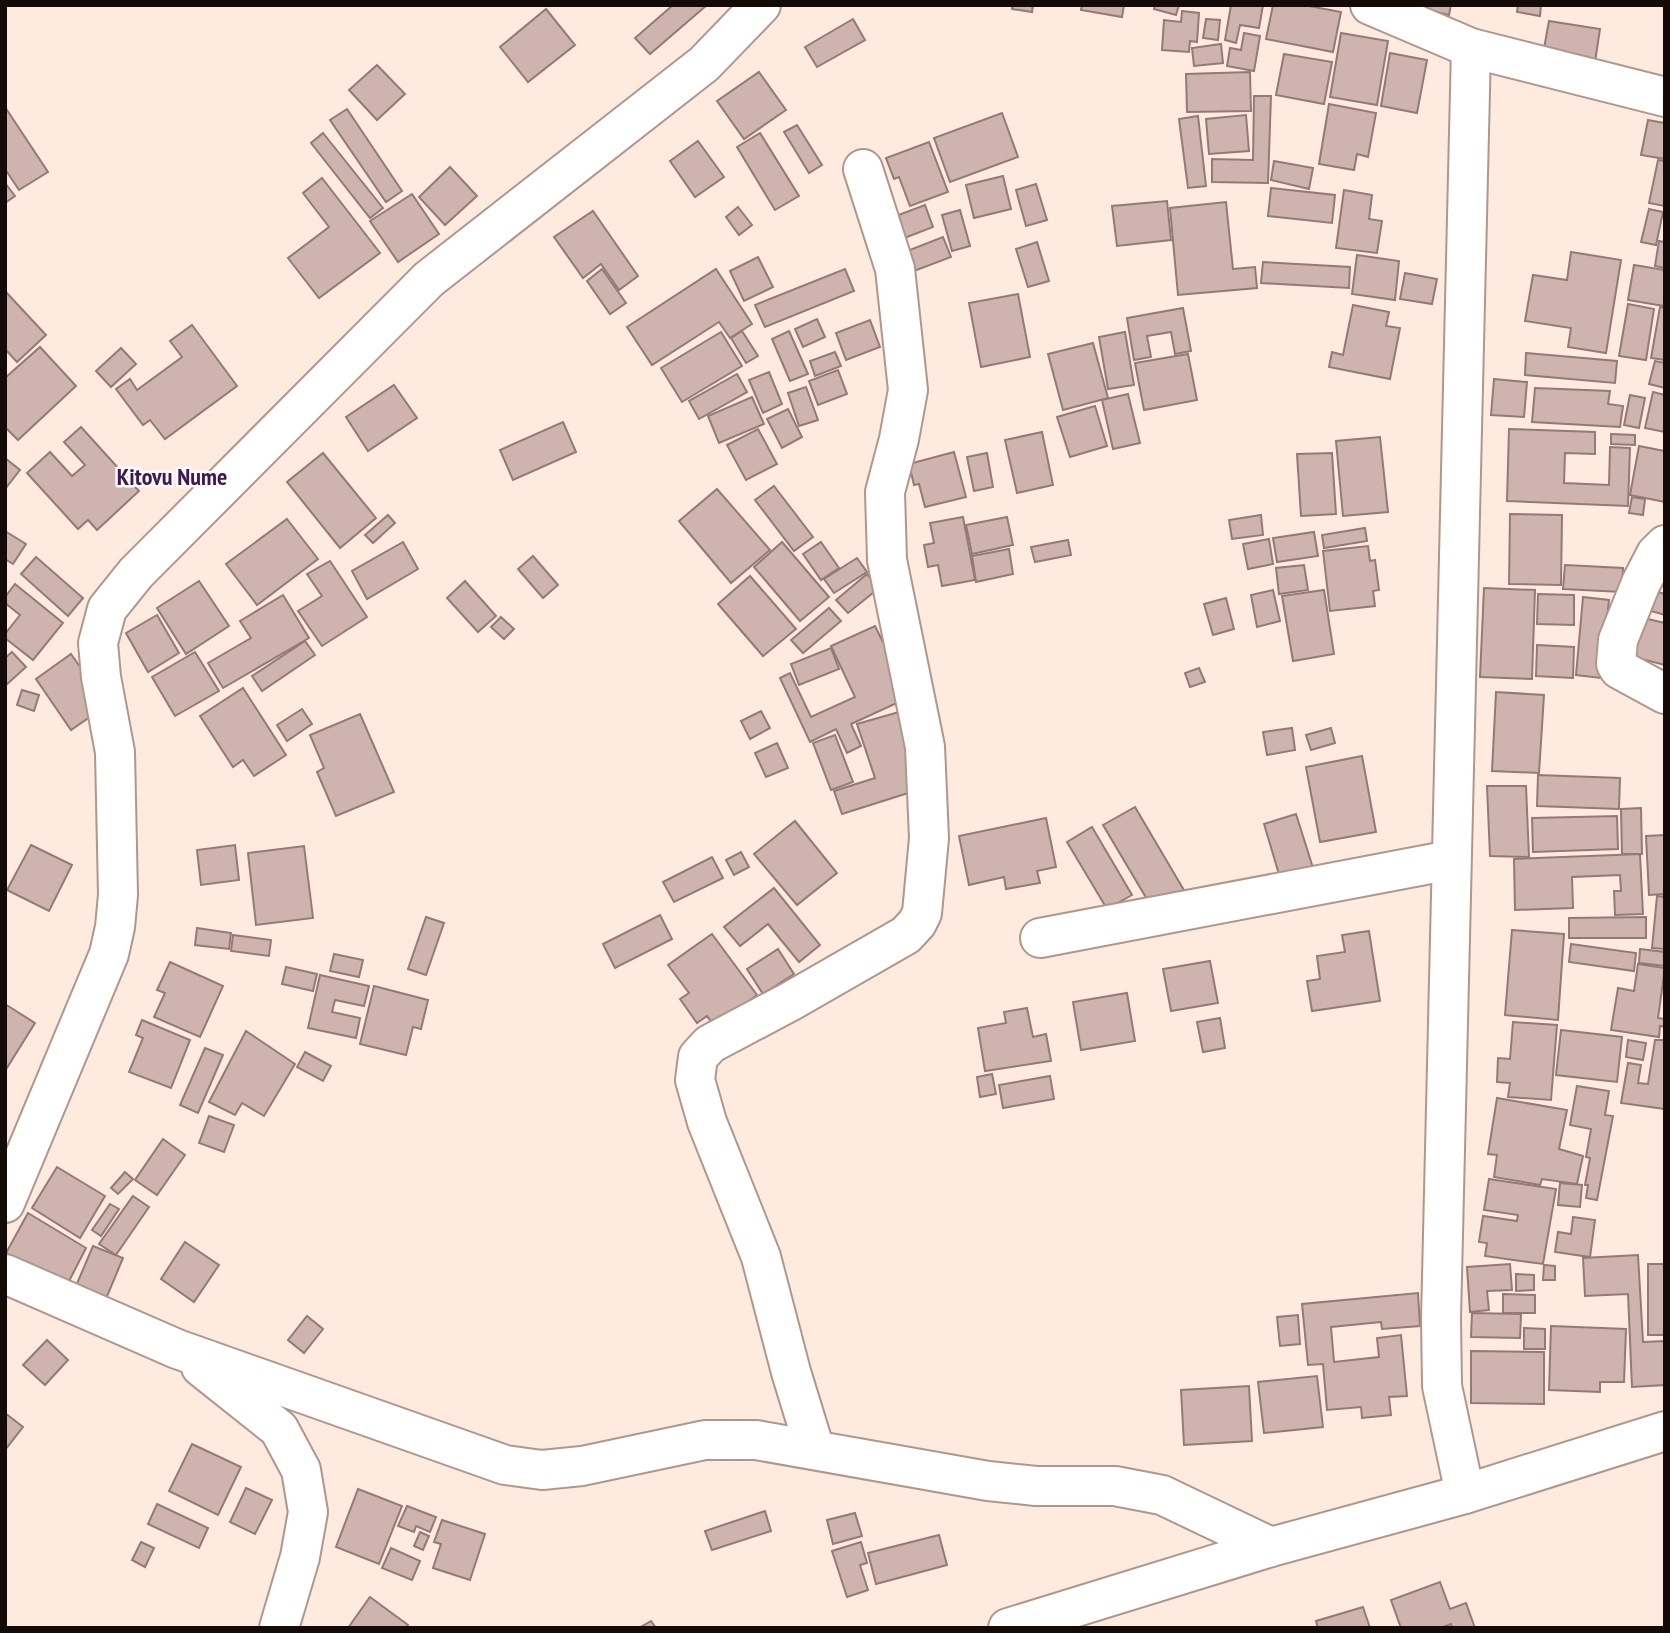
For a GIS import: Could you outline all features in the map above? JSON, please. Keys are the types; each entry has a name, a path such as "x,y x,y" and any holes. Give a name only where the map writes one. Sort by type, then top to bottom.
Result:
{"street":[{"path":"5,1203 109,954 115,927 118,895 115,752 101,677 98,643 107,609 136,573 429,279 704,64 761,5"},
{"path":"1370,5 1471,48 1665,97"},
{"path":"1465,1494 1442,1386 1440,1318 1471,48"},
{"path":"815,1450 761,1258 707,1122 695,1080 698,1058 710,1044 906,935 922,913 929,838 925,747 887,560 885,492 908,390 895,269 863,169"},
{"path":"1665,545 1656,554 1641,583 1618,640 1616,664 1619,669 1665,694"},
{"path":"1040,938 1451,860"},
{"path":"5,1274 177,1349 505,1465 542,1470 582,1466 705,1440 756,1440 988,1481 1036,1486 1115,1486 1162,1495 1271,1547"},
{"path":"177,1349 279,1429 301,1470 308,1512 300,1557 279,1628"},
{"path":"1008,1628 1271,1547 1465,1494 1665,1430"}],"building":[{"path":"673,5 707,5 650,54 635,38"},
{"path":"1013,5 1033,5 1032,12 1012,9"},
{"path":"1082,5 1124,5 1122,17 1081,10"},
{"path":"1155,5 1179,5 1176,15 1154,9"},
{"path":"1231,5 1263,5 1259,28 1240,25 1236,43 1225,40"},
{"path":"1273,5 1304,5 1341,12 1333,52 1266,39"},
{"path":"1406,5 1451,5 1449,15"},
{"path":"1518,5 1541,5 1540,16 1517,12"},
{"path":"546,9 575,45 528,82 500,47"},
{"path":"1182,11 1199,13 1197,42 1190,41 1189,52 1162,50 1164,20 1181,22"},
{"path":"853,19 865,40 817,67 805,47"},
{"path":"1206,19 1220,20 1218,40 1203,38"},
{"path":"1549,21 1600,29 1595,62 1543,54"},
{"path":"1244,33 1260,36 1254,71 1227,66 1230,48 1241,50"},
{"path":"1341,33 1388,41 1377,105 1330,97"},
{"path":"1221,44 1223,63 1194,66 1192,48"},
{"path":"1390,53 1427,60 1417,113 1381,106"},
{"path":"1284,54 1332,62 1324,104 1276,95"},
{"path":"377,65 405,94 377,120 349,90"},
{"path":"759,72 786,110 744,139 717,101"},
{"path":"1250,72 1251,111 1187,112 1186,74"},
{"path":"1254,96 1271,96 1268,183 1212,182 1212,159 1253,160"},
{"path":"1329,104 1376,113 1368,157 1357,154 1354,170 1319,164"},
{"path":"5,107 48,172 19,190 5,169"},
{"path":"347,109 402,191 386,202 330,120"},
{"path":"1002,113 1018,157 950,182 934,138"},
{"path":"1246,115 1249,151 1209,154 1206,119"},
{"path":"1198,116 1206,186 1188,188 1179,119"},
{"path":"1648,120 1665,123 1665,159 1641,155"},
{"path":"797,125 822,165 809,173 784,132"},
{"path":"323,133 383,208 370,218 311,143"},
{"path":"760,133 799,196 775,210 737,147"},
{"path":"698,141 724,177 695,197 670,161"},
{"path":"929,142 948,192 910,206 899,177 894,179 886,158"},
{"path":"1658,160 1665,161 1665,206 1649,203"},
{"path":"1274,161 1313,168 1309,189 1271,180"},
{"path":"450,167 477,196 445,225 419,197"},
{"path":"1003,176 1011,209 974,218 966,185"},
{"path":"322,178 380,253 319,298 288,258 329,227 303,193"},
{"path":"5,183 15,196 5,203"},
{"path":"1036,184 1047,220 1026,226 1016,190"},
{"path":"1271,188 1335,195 1332,223 1268,216"},
{"path":"1344,190 1372,195 1369,219 1382,221 1377,253 1336,248"},
{"path":"412,194 439,234 398,262 370,221"},
{"path":"1167,201 1171,240 1117,246 1112,206"},
{"path":"1226,202 1233,269 1255,267 1257,288 1178,295 1170,208"},
{"path":"925,205 933,227 902,239 893,217"},
{"path":"738,207 752,225 739,235 726,217"},
{"path":"1649,209 1663,212 1656,245 1641,242"},
{"path":"960,210 970,246 952,251 942,215"},
{"path":"593,211 638,276 619,290 601,264 583,278 554,237"},
{"path":"943,237 951,257 914,271 907,251"},
{"path":"1659,241 1665,242 1665,268 1655,266"},
{"path":"1037,242 1049,281 1028,287 1016,249"},
{"path":"1571,252 1621,260 1606,353 1568,347 1571,328 1525,321 1533,275 1567,280"},
{"path":"1357,255 1399,261 1395,300 1352,294"},
{"path":"758,257 773,287 744,301 730,271"},
{"path":"1263,262 1350,267 1349,288 1261,283"},
{"path":"1634,265 1665,270 1664,306 1628,300"},
{"path":"602,269 626,303 610,314 587,281"},
{"path":"716,269 752,324 730,338 719,322 652,365 627,327"},
{"path":"845,269 854,291 765,327 755,305"},
{"path":"1405,273 1437,279 1432,304 1400,299"},
{"path":"5,291 46,335 17,362 5,349"},
{"path":"1018,294 1030,357 981,367 969,303"},
{"path":"1628,304 1654,309 1646,360 1619,356"},
{"path":"1353,305 1389,312 1386,326 1400,328 1390,379 1329,367 1332,352 1343,355"},
{"path":"1660,307 1665,308 1665,360 1651,358"},
{"path":"1183,308 1191,351 1175,354 1171,332 1147,336 1151,357 1134,360 1127,318"},
{"path":"817,319 825,337 803,347 795,329"},
{"path":"870,320 880,347 846,360 836,333"},
{"path":"192,325 237,386 165,439 150,420 143,425 116,389 130,379 137,390 182,357 170,341"},
{"path":"742,331 758,356 746,363 731,338"},
{"path":"789,331 808,374 790,381 772,339"},
{"path":"721,332 742,366 682,402 661,368"},
{"path":"1125,332 1134,385 1108,389 1099,337"},
{"path":"1093,343 1108,398 1063,410 1048,354"},
{"path":"40,347 76,386 18,440 5,427 5,378"},
{"path":"121,348 136,364 111,387 96,371"},
{"path":"835,352 841,366 815,376 810,361"},
{"path":"1526,353 1617,361 1615,383 1525,375"},
{"path":"1188,354 1197,400 1144,410 1135,363"},
{"path":"1655,361 1665,363 1665,388 1649,384"},
{"path":"838,370 847,394 818,405 809,381"},
{"path":"769,372 782,404 763,413 749,380"},
{"path":"737,374 747,392 699,419 689,401"},
{"path":"1494,379 1527,382 1524,417 1491,415"},
{"path":"394,385 417,418 368,451 346,417"},
{"path":"806,387 818,420 799,426 788,393"},
{"path":"1535,388 1610,391 1608,404 1623,406 1620,427 1532,422"},
{"path":"1653,392 1665,395 1665,432 1645,428"},
{"path":"1128,394 1140,443 1113,449 1102,400"},
{"path":"1630,395 1645,398 1639,428 1624,425"},
{"path":"752,397 764,424 719,443 708,416"},
{"path":"1095,406 1107,446 1070,457 1057,417"},
{"path":"788,409 802,437 782,448 767,419"},
{"path":"563,422 576,452 513,480 500,450"},
{"path":"81,427 139,491 97,530 88,520 78,529 27,473 50,452 72,476 85,465 64,442"},
{"path":"758,429 777,464 746,480 727,445"},
{"path":"1509,429 1595,432 1595,454 1565,453 1564,483 1609,485 1610,447 1630,448 1628,506 1507,501"},
{"path":"1042,432 1053,485 1017,493 1005,440"},
{"path":"1611,434 1635,435 1635,445 1611,444"},
{"path":"1380,437 1388,512 1343,516 1336,441"},
{"path":"1639,446 1665,451 1665,502 1630,495"},
{"path":"954,452 966,497 925,507 919,484 914,485 909,464"},
{"path":"323,453 376,518 340,548 287,482"},
{"path":"987,453 993,487 974,491 967,457"},
{"path":"1332,453 1336,514 1301,516 1297,454"},
{"path":"5,458 20,470 5,489"},
{"path":"774,486 813,537 794,551 755,500"},
{"path":"717,489 770,550 731,583 679,521"},
{"path":"1632,497 1645,499 1643,515 1629,513"},
{"path":"1510,514 1562,515 1561,585 1509,584"},
{"path":"388,515 395,523 373,543 365,535"},
{"path":"1261,515 1263,535 1232,539 1229,520"},
{"path":"963,517 975,580 942,586 938,565 928,567 924,545 934,543 930,523"},
{"path":"1007,517 1013,545 972,554 966,525"},
{"path":"287,519 318,559 257,605 226,564"},
{"path":"1365,528 1367,541 1324,548 1322,535"},
{"path":"5,531 26,544 13,564 5,559"},
{"path":"1314,532 1318,556 1277,562 1273,538"},
{"path":"1269,539 1273,564 1248,569 1243,544"},
{"path":"1068,540 1071,555 1035,562 1031,547"},
{"path":"403,542 418,569 367,599 352,571"},
{"path":"782,542 829,597 800,621 754,567"},
{"path":"821,542 839,568 821,580 803,554"},
{"path":"1368,546 1370,561 1375,560 1379,590 1373,591 1375,606 1330,611 1323,551"},
{"path":"1009,549 1013,574 976,582 972,556"},
{"path":"533,556 558,585 543,598 518,569"},
{"path":"36,557 83,598 68,616 21,574"},
{"path":"857,558 867,572 834,593 824,579"},
{"path":"330,561 367,617 322,646 298,611 322,596 307,574"},
{"path":"1304,565 1308,590 1279,594 1276,568"},
{"path":"1565,565 1623,568 1622,592 1563,589"},
{"path":"867,574 879,588 848,613 836,600"},
{"path":"750,576 796,629 763,656 718,604"},
{"path":"199,581 229,626 186,654 157,608"},
{"path":"465,581 496,616 478,632 447,598"},
{"path":"15,584 63,623 33,660 5,638 5,634 20,615 5,603 5,597"},
{"path":"1484,588 1535,590 1532,679 1480,677"},
{"path":"1273,590 1280,621 1257,627 1251,595"},
{"path":"1324,590 1334,654 1293,661 1282,596"},
{"path":"1650,590 1665,594 1665,615 1644,609"},
{"path":"1538,594 1574,595 1574,625 1537,624"},
{"path":"283,595 309,638 223,688 208,663 251,638 240,621"},
{"path":"1583,597 1609,600 1601,678 1576,675"},
{"path":"1226,598 1234,629 1213,635 1204,604"},
{"path":"829,608 841,621 803,653 791,640"},
{"path":"157,615 179,653 148,672 126,633"},
{"path":"1635,616 1665,623 1665,665 1626,655"},
{"path":"501,617 514,629 504,639 491,627"},
{"path":"875,626 910,697 851,724 861,746 847,753 836,729 810,742 780,678 790,673 811,717 855,697 831,646"},
{"path":"305,641 315,655 262,691 252,676"},
{"path":"1537,645 1574,647 1573,678 1536,676"},
{"path":"831,648 839,669 799,685 791,664"},
{"path":"12,652 26,667 5,686 5,658"},
{"path":"195,652 219,691 175,716 152,677"},
{"path":"71,654 107,705 71,730 36,679"},
{"path":"1199,668 1205,682 1190,687 1185,673"},
{"path":"243,688 286,755 254,776 243,760 233,767 200,716"},
{"path":"22,690 39,695 34,711 17,705"},
{"path":"1496,692 1544,695 1539,773 1492,771"},
{"path":"302,709 312,724 287,741 277,725"},
{"path":"761,711 770,728 750,739 741,721"},
{"path":"899,712 924,788 842,814 834,791 875,778 857,724"},
{"path":"360,714 394,792 336,816 317,772 324,768 310,735"},
{"path":"1292,728 1295,750 1267,755 1263,732"},
{"path":"1331,728 1335,743 1311,750 1306,735"},
{"path":"835,735 853,782 831,790 813,743"},
{"path":"777,743 788,768 766,777 755,753"},
{"path":"1362,756 1376,832 1320,842 1306,767"},
{"path":"1538,775 1620,778 1619,809 1537,806"},
{"path":"1487,786 1526,786 1529,857 1490,856"},
{"path":"1135,807 1185,892 1154,911 1103,825"},
{"path":"1641,808 1642,854 1622,854 1621,809"},
{"path":"1296,814 1314,871 1281,881 1264,824"},
{"path":"1617,816 1618,849 1533,852 1532,818"},
{"path":"1046,818 1056,867 1037,871 1040,883 1006,889 1004,877 969,885 959,836"},
{"path":"795,821 837,873 797,905 754,854"},
{"path":"1092,827 1132,895 1107,909 1067,842"},
{"path":"1665,835 1665,894 1649,895 1646,836"},
{"path":"31,845 72,865 49,911 7,890"},
{"path":"235,845 239,880 201,885 197,850"},
{"path":"304,846 313,918 256,925 248,853"},
{"path":"741,852 749,867 734,875 726,860"},
{"path":"1640,854 1643,914 1615,915 1614,891 1621,891 1620,875 1572,877 1573,908 1515,910 1514,859"},
{"path":"712,857 723,878 674,902 663,882"},
{"path":"774,888 820,945 799,962 768,924 740,946 724,927"},
{"path":"1657,896 1665,897 1665,949 1652,948"},
{"path":"660,915 672,939 615,968 603,944"},
{"path":"426,917 444,923 426,975 408,969"},
{"path":"1646,917 1646,938 1569,938 1569,918"},
{"path":"197,928 231,933 229,949 195,945"},
{"path":"1512,930 1564,934 1558,1020 1505,1015"},
{"path":"1369,931 1380,1001 1312,1011 1307,981 1320,979 1317,956 1345,952 1342,935"},
{"path":"712,934 757,995 714,1026 707,1016 697,1023 680,999 689,993 668,965"},
{"path":"233,935 271,940 269,956 231,951"},
{"path":"1571,944 1636,953 1634,971 1569,962"},
{"path":"778,949 794,974 763,994 747,969"},
{"path":"1640,949 1665,952 1665,966 1639,963"},
{"path":"334,954 363,960 359,977 330,971"},
{"path":"1210,961 1218,1003 1171,1011 1163,969"},
{"path":"170,962 223,986 200,1037 154,1017 165,993 157,990"},
{"path":"1638,964 1665,968 1658,1018 1665,1019 1665,1027 1660,1026 1659,1037 1611,1030 1618,988 1634,991"},
{"path":"286,967 317,974 313,991 282,984"},
{"path":"320,975 369,986 364,1006 335,1000 332,1012 360,1018 356,1038 308,1028"},
{"path":"374,986 428,1000 421,1029 413,1027 406,1055 360,1044"},
{"path":"1127,993 1135,1041 1081,1050 1073,1002"},
{"path":"5,1004 35,1023 5,1071"},
{"path":"1027,1008 1033,1037 1046,1034 1051,1061 985,1071 978,1028 1006,1023 1004,1012"},
{"path":"1220,1018 1225,1048 1203,1052 1197,1022"},
{"path":"142,1020 190,1040 171,1088 129,1072 143,1038 136,1035"},
{"path":"1513,1022 1557,1025 1551,1100 1508,1097 1510,1083 1497,1082 1498,1058 1510,1059"},
{"path":"1561,1030 1622,1037 1617,1082 1556,1075"},
{"path":"246,1031 295,1064 264,1116 242,1103 235,1115 209,1102"},
{"path":"1628,1040 1646,1043 1643,1060 1626,1057"},
{"path":"1655,1040 1665,1040 1665,1109 1621,1103 1628,1063 1641,1065 1638,1083 1648,1084"},
{"path":"205,1048 223,1055 198,1113 180,1105"},
{"path":"305,1052 331,1066 323,1081 297,1067"},
{"path":"992,1074 996,1094 980,1097 977,1077"},
{"path":"1050,1076 1054,1099 1003,1108 999,1085"},
{"path":"1577,1086 1609,1091 1605,1115 1613,1116 1597,1200 1586,1198 1588,1185 1585,1185 1590,1158 1586,1157 1591,1129 1570,1125"},
{"path":"1497,1098 1567,1110 1559,1149 1583,1156 1577,1184 1542,1179 1540,1185 1494,1177 1497,1155 1488,1154"},
{"path":"209,1116 234,1125 224,1152 199,1143"},
{"path":"163,1139 185,1155 157,1195 135,1180"},
{"path":"57,1167 105,1196 80,1238 32,1208"},
{"path":"125,1172 133,1179 118,1194 111,1188"},
{"path":"1489,1179 1556,1189 1543,1264 1485,1256 1487,1243 1479,1242 1483,1216 1517,1221 1518,1215 1484,1210"},
{"path":"1560,1183 1582,1185 1580,1207 1558,1205"},
{"path":"133,1196 149,1207 116,1255 99,1244"},
{"path":"110,1204 119,1209 101,1236 92,1230"},
{"path":"28,1213 86,1248 66,1287 6,1253"},
{"path":"1573,1217 1595,1220 1590,1257 1555,1252 1558,1232 1571,1234"},
{"path":"185,1242 219,1265 194,1302 161,1279"},
{"path":"93,1246 123,1258 103,1306 73,1293"},
{"path":"1638,1255 1643,1342 1665,1341 1665,1385 1632,1387 1628,1294 1585,1296 1583,1258"},
{"path":"1510,1264 1512,1290 1487,1291 1489,1310 1470,1312 1467,1267"},
{"path":"1648,1264 1665,1264 1665,1335 1648,1335"},
{"path":"1544,1265 1555,1266 1555,1280 1543,1280"},
{"path":"1516,1274 1534,1275 1534,1290 1516,1291"},
{"path":"1418,1293 1420,1326 1382,1329 1381,1322 1331,1327 1334,1362 1379,1357 1377,1338 1401,1335 1407,1396 1389,1397 1391,1415 1362,1418 1361,1407 1327,1410 1323,1364 1308,1365 1302,1304"},
{"path":"1503,1294 1535,1295 1535,1313 1503,1313"},
{"path":"1472,1313 1521,1314 1520,1338 1471,1337"},
{"path":"1298,1315 1300,1344 1280,1346 1277,1317"},
{"path":"307,1316 323,1329 304,1353 288,1340"},
{"path":"1551,1326 1626,1329 1624,1382 1600,1382 1600,1392 1549,1390"},
{"path":"1524,1328 1545,1329 1545,1349 1524,1349"},
{"path":"47,1340 68,1360 45,1385 23,1365"},
{"path":"1471,1351 1544,1352 1544,1404 1471,1403"},
{"path":"1317,1376 1323,1427 1264,1433 1258,1382"},
{"path":"1249,1386 1252,1441 1184,1445 1181,1390"},
{"path":"5,1413 23,1427 5,1450"},
{"path":"192,1444 241,1467 218,1515 169,1491"},
{"path":"246,1488 272,1500 255,1534 230,1522"},
{"path":"358,1489 402,1506 379,1564 336,1547"},
{"path":"157,1504 208,1528 199,1548 148,1524"},
{"path":"407,1506 436,1517 430,1532 416,1526 414,1532 398,1526"},
{"path":"765,1511 771,1531 712,1550 705,1531"},
{"path":"855,1513 862,1536 833,1544 827,1520"},
{"path":"442,1520 485,1534 470,1580 433,1568 441,1544 434,1542"},
{"path":"420,1532 429,1536 423,1550 414,1546"},
{"path":"939,1535 947,1565 876,1584 868,1553"},
{"path":"141,1542 154,1548 145,1567 132,1560"},
{"path":"861,1542 867,1563 860,1565 868,1590 847,1597 832,1551"},
{"path":"391,1548 420,1561 412,1580 382,1568"},
{"path":"1440,1582 1450,1609 1466,1603 1475,1628 1452,1628 1451,1624 1440,1628 1401,1628 1391,1600"},
{"path":"370,1597 408,1625 406,1628 348,1628"},
{"path":"1363,1607 1370,1628 1318,1628 1316,1621"},
{"path":"651,1621 656,1628 639,1628"}],"district":[{"name":"Kitovu Nume","path":"172,476"}]}
